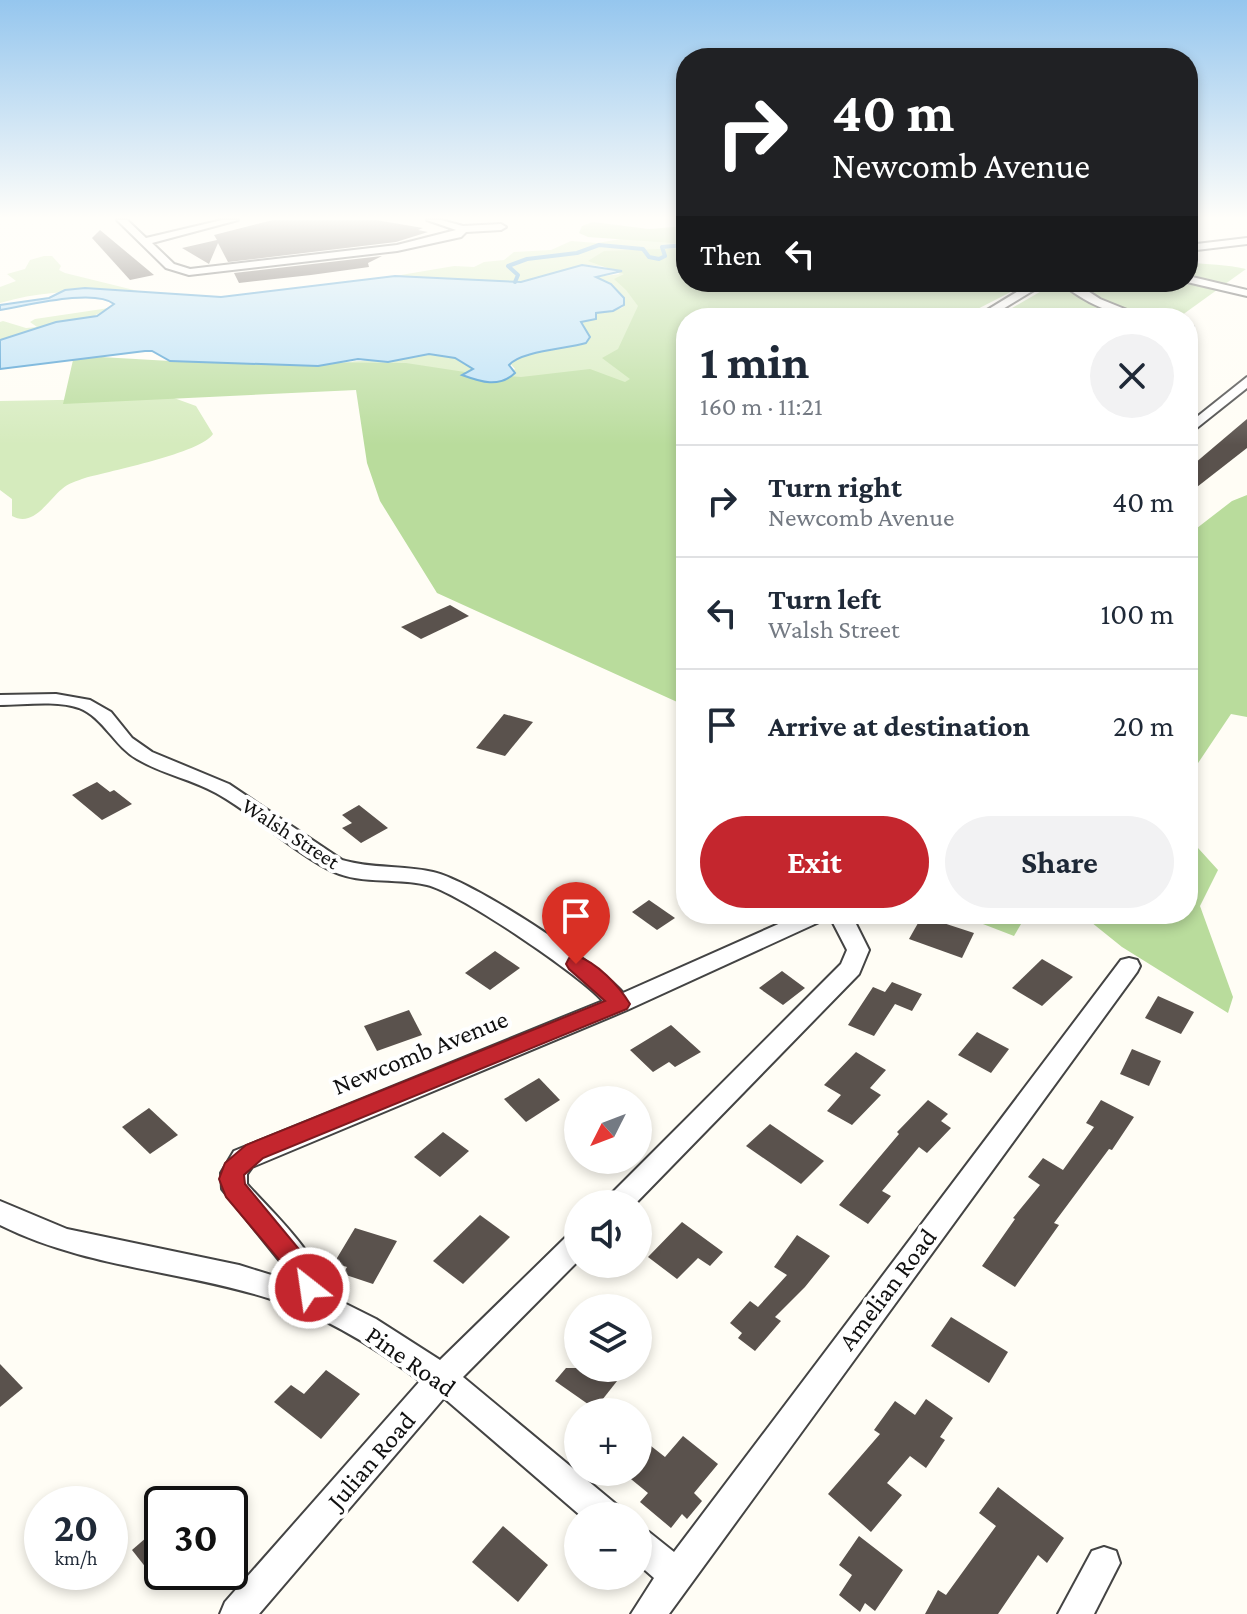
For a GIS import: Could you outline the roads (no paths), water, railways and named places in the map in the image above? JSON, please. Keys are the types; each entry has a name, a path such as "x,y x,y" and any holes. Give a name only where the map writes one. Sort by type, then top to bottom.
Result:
{"street":[{"path":"997,308 1018,295"},
{"path":"1087,295 1115,308"},
{"path":"1198,423 1247,381"},
{"name":"Walsh Street","path":"0,700 56,699 84,704 104,716 134,750 232,794 335,865 363,873 413,874 446,884 576,964 601,983 619,1004"},
{"name":"Newcomb Avenue","path":"305,1299 309,1288 305,1271 235,1189 231,1179 243,1159 619,1004 799,924"},
{"path":"632,1190 851,968 858,950 845,924"},
{"name":"Amelian Road","path":"648,1614 1129,966"},
{"name":"Pine Road","path":"0,1212 65,1241 106,1253 263,1285 305,1299 374,1332 441,1379 589,1502"},
{"name":"Julian Road","path":"237,1614 441,1379 564,1257"},
{"path":"652,1555 676,1575"},
{"path":"1075,1614 1104,1563"}],"water":[{"path":"54,295 622,295 624,305 613,311 596,313 596,319 581,322 590,337 586,343 523,356 509,365 515,373 496,382 462,375 473,369 455,358 429,354 388,362 358,359 318,366 170,361 152,351 145,351 0,369 0,340 56,322 97,316 114,304 76,298 0,310 0,305"}]}
